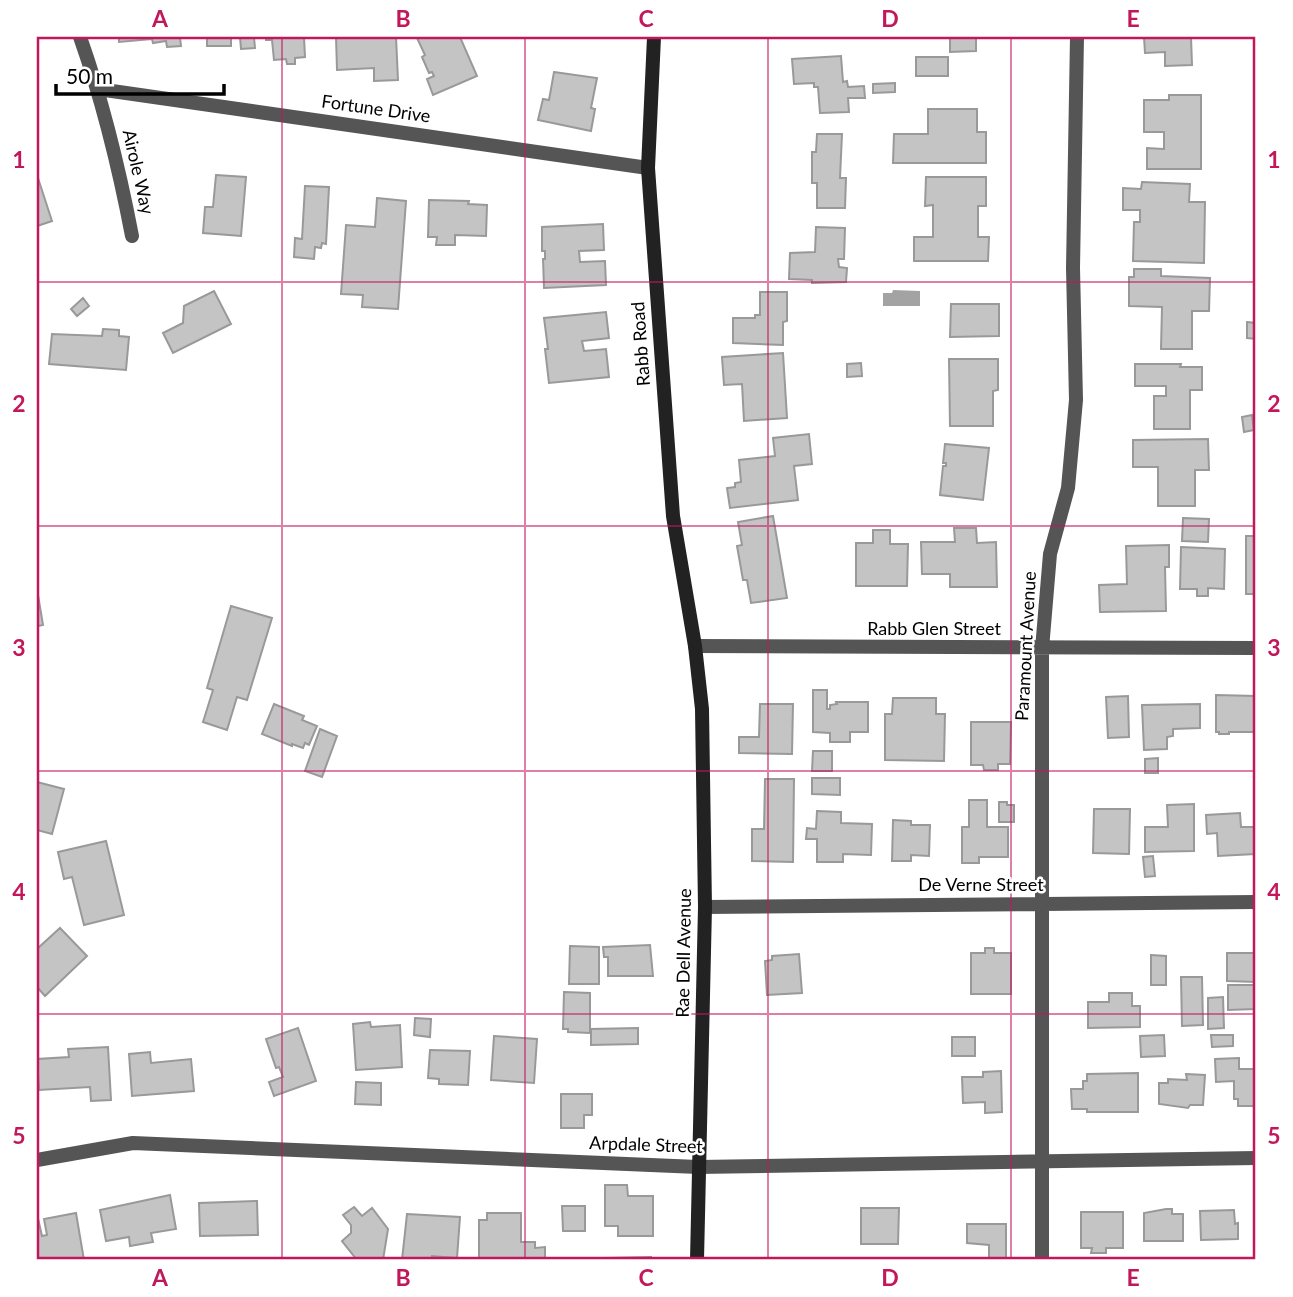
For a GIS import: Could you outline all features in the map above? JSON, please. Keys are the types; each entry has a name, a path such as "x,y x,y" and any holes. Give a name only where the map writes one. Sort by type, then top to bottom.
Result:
{"street":[{"name":"Airole Way","path":"80,37 98,89 119,166 132,236"},
{"name":"Rabb Road","path":"654,37 648,168 673,516 695,646"},
{"name":"Paramount Avenue","path":"1042,1260 1042,649 1050,554 1068,488 1076,400 1073,268 1077,37"},
{"name":"Fortune Drive","path":"98,89 648,168"},
{"name":"Rabb Glen Street","path":"695,646 1256,648"},
{"name":"Rae Dell Avenue","path":"695,646 702,709 705,906 697,1260"},
{"name":"De Verne Street","path":"705,906 1256,902"},
{"name":"Arpdale Street","path":"37,1160 133,1143 698,1167 1256,1158"}],"shaded area":[{"path":"893,290 920,291 920,306 883,306 883,293 892,293"}],"building":[{"path":"119,37 180,37 181,46 167,47 166,41 153,43 152,39 119,42"},
{"path":"207,37 231,37 231,46 207,46"},
{"path":"240,37 254,37 255,48 241,49"},
{"path":"266,37 304,37 305,57 295,58 295,64 287,64 286,59 274,60 272,40 266,40"},
{"path":"336,37 396,37 398,80 374,81 374,68 337,70"},
{"path":"460,37 477,76 433,95 427,79 434,76 432,72 429,73 422,57 425,55 417,38"},
{"path":"950,37 976,37 976,51 950,52"},
{"path":"1144,37 1191,37 1192,65 1165,66 1165,52 1145,53"},
{"path":"841,56 843,82 847,81 848,87 864,86 865,98 848,98 849,112 820,113 818,87 814,87 814,83 794,84 792,59"},
{"path":"916,57 948,57 948,76 916,76"},
{"path":"554,72 597,78 591,108 595,109 591,131 538,120 543,99 549,100"},
{"path":"895,83 895,92 873,93 873,84"},
{"path":"1169,95 1201,95 1201,169 1147,169 1147,148 1164,149 1164,132 1144,132 1144,100 1169,100"},
{"path":"928,109 977,109 977,132 986,132 986,163 893,163 894,134 928,134"},
{"path":"817,134 842,134 840,178 846,178 845,208 817,208 817,183 812,183 812,152 816,152"},
{"path":"37,175 52,221 37,226"},
{"path":"216,175 246,177 241,236 203,233 205,207 213,207"},
{"path":"926,177 986,177 986,206 978,206 978,237 989,237 988,261 914,261 914,237 933,237 933,205 925,206"},
{"path":"1142,182 1190,184 1189,202 1205,202 1204,263 1133,261 1134,222 1140,222 1140,210 1123,210 1123,188 1141,189"},
{"path":"305,186 329,187 326,244 322,243 321,248 315,247 314,259 294,257 295,238 302,239"},
{"path":"377,198 406,201 398,309 362,307 363,295 341,294 346,225 375,227"},
{"path":"429,200 469,201 468,204 487,205 486,236 455,235 455,245 436,245 437,237 428,237"},
{"path":"603,224 604,250 579,251 580,262 605,261 606,285 544,288 545,251 542,251 542,227"},
{"path":"816,227 845,228 844,259 838,259 839,267 847,268 846,282 812,283 812,280 789,279 790,253 815,252"},
{"path":"1134,269 1161,269 1161,276 1210,278 1209,311 1192,311 1192,349 1161,349 1162,307 1129,306 1129,277 1134,277"},
{"path":"214,291 231,324 173,353 163,333 183,323 184,306"},
{"path":"760,292 787,292 787,321 783,322 783,345 733,343 733,318 755,318 755,315 760,315"},
{"path":"83,298 89,306 77,316 71,309"},
{"path":"951,304 999,304 999,336 950,337"},
{"path":"606,312 609,338 582,341 584,351 606,349 609,377 549,383 544,318"},
{"path":"1247,322 1256,323 1256,339 1247,338"},
{"path":"103,329 119,330 119,336 129,337 126,370 49,364 52,334 102,336"},
{"path":"783,353 787,418 744,421 742,384 724,385 722,357"},
{"path":"949,359 998,359 998,390 993,391 993,426 950,426"},
{"path":"861,363 862,376 847,377 847,364"},
{"path":"1135,364 1202,367 1202,390 1190,390 1190,429 1154,429 1154,396 1166,396 1166,386 1135,386"},
{"path":"1252,415 1254,430 1244,432 1242,417"},
{"path":"809,434 812,464 794,466 798,500 730,508 727,488 735,487 735,483 741,482 739,460 775,456 773,438"},
{"path":"1208,439 1209,470 1195,470 1195,506 1158,506 1158,467 1133,467 1133,440"},
{"path":"945,444 989,448 983,500 940,495 943,466 946,466 946,463 943,463"},
{"path":"773,516 787,598 751,603 747,580 743,580 737,546 742,545 738,522"},
{"path":"1183,518 1209,519 1208,542 1182,541"},
{"path":"954,528 976,528 977,543 996,542 997,587 950,587 950,574 922,574 921,542 955,542"},
{"path":"873,530 890,530 890,544 908,544 907,586 856,586 856,543 873,543"},
{"path":"1246,536 1256,536 1256,594 1246,594"},
{"path":"1169,545 1169,567 1165,567 1166,611 1100,612 1099,585 1127,584 1126,546"},
{"path":"1181,547 1225,549 1224,589 1208,588 1208,596 1197,596 1197,589 1180,589"},
{"path":"37,589 43,625 38,626 37,644"},
{"path":"231,606 272,618 247,700 237,697 227,730 203,722 213,690 207,688"},
{"path":"813,690 827,690 827,709 830,709 830,705 837,704 836,702 868,702 868,732 850,732 850,742 830,742 830,733 813,732"},
{"path":"1216,695 1256,696 1256,732 1216,732"},
{"path":"1128,696 1129,737 1108,738 1106,697"},
{"path":"893,698 936,698 936,714 945,714 944,761 885,760 885,714 892,714"},
{"path":"274,704 304,716 302,720 317,726 309,745 305,743 303,748 292,746 262,734"},
{"path":"760,704 793,704 792,754 739,753 739,737 759,737"},
{"path":"1200,704 1200,728 1173,729 1173,736 1167,737 1167,749 1144,750 1142,705"},
{"path":"971,722 1011,722 1010,764 998,764 998,770 984,770 983,765 971,765"},
{"path":"320,729 337,736 322,777 305,771"},
{"path":"813,751 832,751 832,771 812,771"},
{"path":"1158,758 1158,773 1145,773 1145,759"},
{"path":"812,778 840,778 840,795 812,794"},
{"path":"765,779 794,779 793,862 752,861 752,829 764,829"},
{"path":"37,782 64,789 52,834 37,830"},
{"path":"969,800 987,800 987,827 1008,827 1008,857 979,857 979,863 962,863 962,827 969,827"},
{"path":"999,802 1014,805 1014,822 999,822"},
{"path":"1194,804 1194,851 1145,852 1145,827 1168,827 1167,805"},
{"path":"1094,809 1130,809 1129,854 1093,853"},
{"path":"817,811 841,812 841,823 872,824 871,855 843,854 843,862 817,862 817,839 806,839 807,828 816,829"},
{"path":"1240,813 1241,827 1254,827 1255,854 1218,856 1217,833 1207,834 1206,815"},
{"path":"893,820 911,821 911,825 930,825 929,856 911,855 911,861 892,861"},
{"path":"106,841 124,915 84,925 72,877 64,879 58,852"},
{"path":"1153,856 1155,876 1145,877 1143,857"},
{"path":"60,928 87,956 45,996 37,987 37,949"},
{"path":"650,945 653,976 608,976 608,957 604,957 603,947"},
{"path":"570,946 599,947 599,984 569,984"},
{"path":"985,948 994,948 994,953 1011,953 1011,994 971,994 971,953 985,953"},
{"path":"1227,953 1256,953 1256,982 1227,981"},
{"path":"799,954 802,993 767,995 765,961 772,960 772,956"},
{"path":"1151,955 1166,956 1166,985 1151,985"},
{"path":"1181,977 1202,977 1203,1025 1182,1026"},
{"path":"1228,985 1256,985 1256,1009 1228,1010"},
{"path":"564,992 590,993 590,1033 568,1032 568,1029 563,1029"},
{"path":"1109,993 1132,993 1132,1006 1140,1006 1140,1027 1088,1028 1088,1002 1109,1002"},
{"path":"1223,997 1224,1028 1208,1029 1208,998"},
{"path":"415,1018 431,1019 430,1037 414,1035"},
{"path":"370,1022 371,1027 400,1025 402,1067 356,1070 353,1024"},
{"path":"298,1028 316,1081 274,1096 269,1082 283,1077 279,1067 276,1068 266,1039"},
{"path":"638,1028 638,1044 591,1045 591,1029"},
{"path":"1164,1035 1165,1056 1141,1057 1140,1036"},
{"path":"1211,1035 1233,1035 1233,1046 1212,1047"},
{"path":"494,1036 537,1039 534,1083 491,1080"},
{"path":"952,1037 975,1037 975,1056 952,1056"},
{"path":"108,1047 111,1100 91,1101 90,1087 39,1090 37,1059 69,1057 68,1049"},
{"path":"430,1050 470,1051 468,1085 439,1084 439,1079 428,1078"},
{"path":"150,1052 151,1063 191,1059 194,1091 132,1096 129,1054"},
{"path":"1239,1058 1239,1069 1256,1069 1256,1106 1238,1106 1238,1099 1234,1099 1234,1081 1216,1082 1215,1059"},
{"path":"1001,1071 1002,1112 985,1113 985,1102 963,1103 962,1077 983,1077 983,1072"},
{"path":"1138,1073 1138,1112 1087,1112 1087,1109 1072,1109 1071,1089 1083,1089 1087,1074"},
{"path":"1186,1074 1205,1075 1203,1105 1190,1105 1188,1108 1159,1104 1159,1083 1168,1083 1168,1079 1187,1080"},
{"path":"356,1082 381,1083 381,1105 355,1104"},
{"path":"561,1094 592,1094 592,1115 584,1115 584,1128 561,1128"},
{"path":"605,1185 627,1185 628,1196 653,1196 653,1236 618,1236 618,1226 605,1226"},
{"path":"170,1195 176,1229 151,1233 153,1242 130,1246 129,1237 106,1241 100,1210"},
{"path":"257,1201 258,1235 200,1236 199,1203"},
{"path":"562,1206 585,1206 585,1231 563,1231"},
{"path":"354,1207 362,1216 372,1208 388,1229 383,1260 357,1260 342,1241 351,1233 351,1225 343,1215"},
{"path":"861,1208 899,1208 898,1244 861,1244"},
{"path":"1172,1209 1172,1214 1183,1214 1183,1241 1144,1241 1144,1213"},
{"path":"1234,1210 1235,1224 1238,1223 1238,1239 1201,1240 1200,1211"},
{"path":"1081,1212 1123,1212 1123,1248 1106,1248 1106,1253 1091,1253 1092,1248 1081,1248"},
{"path":"76,1213 84,1260 37,1260 37,1214 42,1236 47,1235 44,1219"},
{"path":"487,1213 521,1213 521,1242 535,1242 535,1248 545,1247 545,1260 479,1260 479,1220 487,1220"},
{"path":"407,1214 460,1217 457,1258 432,1256 432,1260 402,1260"},
{"path":"967,1224 1006,1224 1006,1260 989,1260 989,1245 967,1243"},
{"path":"651,1257 651,1260 605,1260 605,1258"}]}
